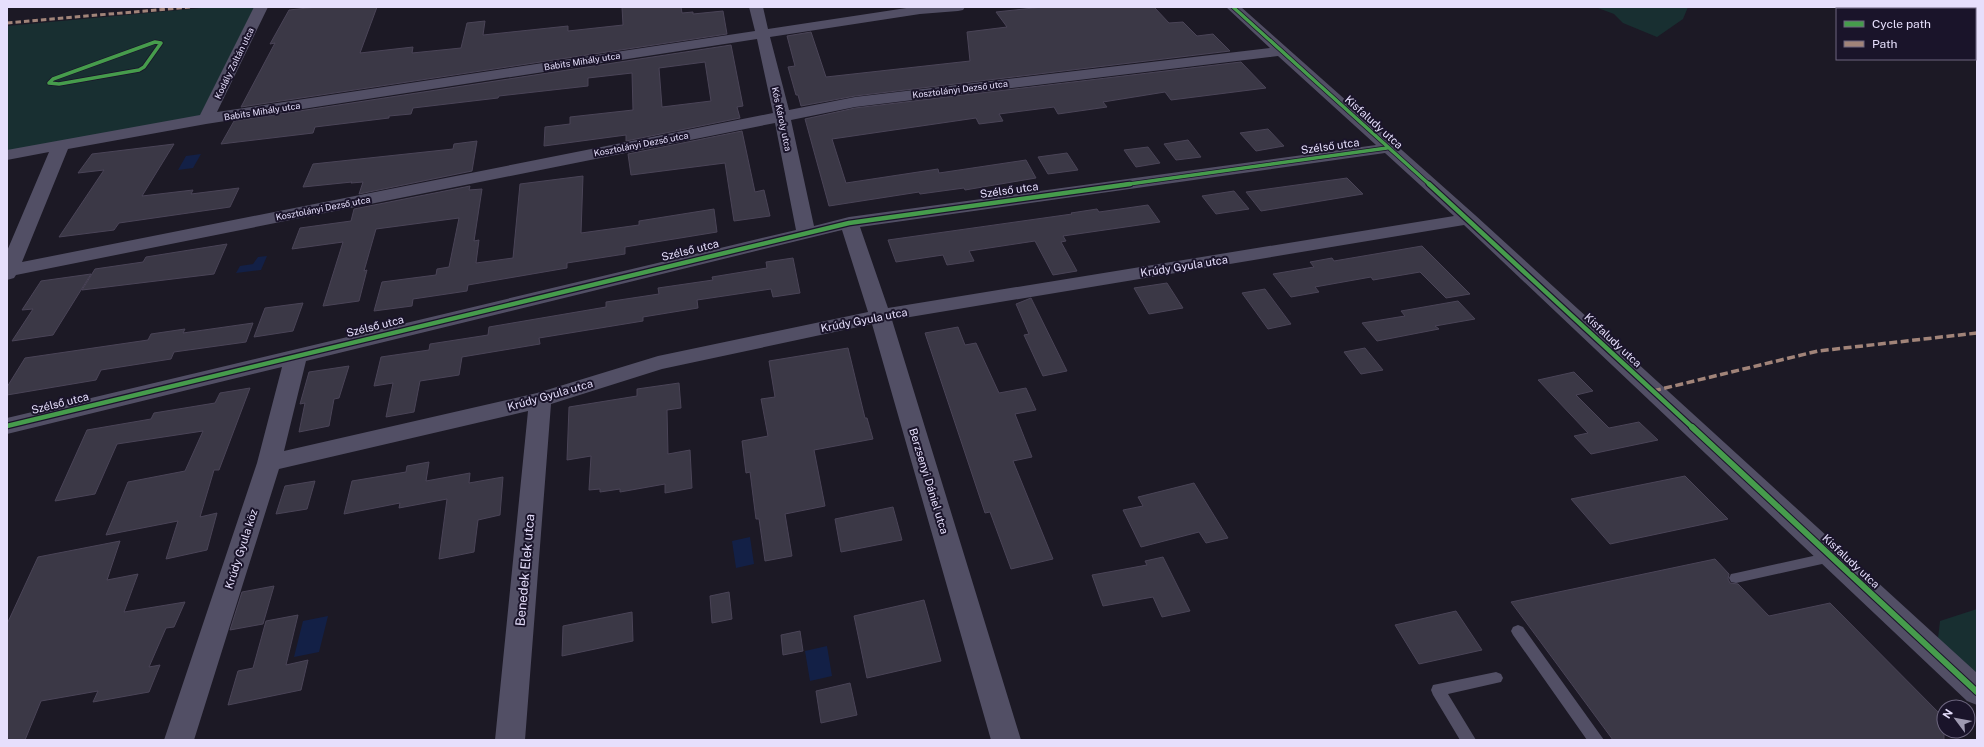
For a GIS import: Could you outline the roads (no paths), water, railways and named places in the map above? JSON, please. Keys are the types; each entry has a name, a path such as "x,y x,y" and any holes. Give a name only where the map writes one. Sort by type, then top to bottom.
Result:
{"street":[{"name":"Kodály Zoltán utca","path":"206,119 261,7"},
{"name":"Kós Károly utca","path":"756,7 782,116 806,232"},
{"name":"Babits Mihály utca","path":"7,155 60,147 206,119 920,10 958,7"},
{"name":"Kisfaludy utca","path":"1233,7 1468,219 1977,692"},
{"name":"Kosztolányi Dezső utca","path":"7,272 855,102 1280,51"},
{"path":"7,272 60,147"},
{"name":"Szélső utca","path":"7,426 806,232 849,223 1388,148"},
{"name":"Krúdy Gyula utca","path":"269,463 540,400 658,363 880,316 1468,219"},
{"name":"Berzsenyi Dániel utca","path":"849,223 880,316 1006,740"},
{"name":"Krúdy Gyula köz","path":"179,740 269,463 296,356"},
{"name":"Benedek Elek utca","path":"510,740 540,400"}],"lane":[{"path":"1736,578 1832,557"},
{"path":"1518,631 1596,740"},
{"path":"1468,740 1438,690 1496,678"}],"water":[{"path":"201,154 193,168 178,170 186,156"},
{"path":"267,256 261,270 236,273 240,266 253,264 258,257"},
{"path":"750,537 754,564 736,568 732,541"},
{"path":"328,616 319,652 294,657 303,621"},
{"path":"827,646 832,676 810,681 805,651"}]}
